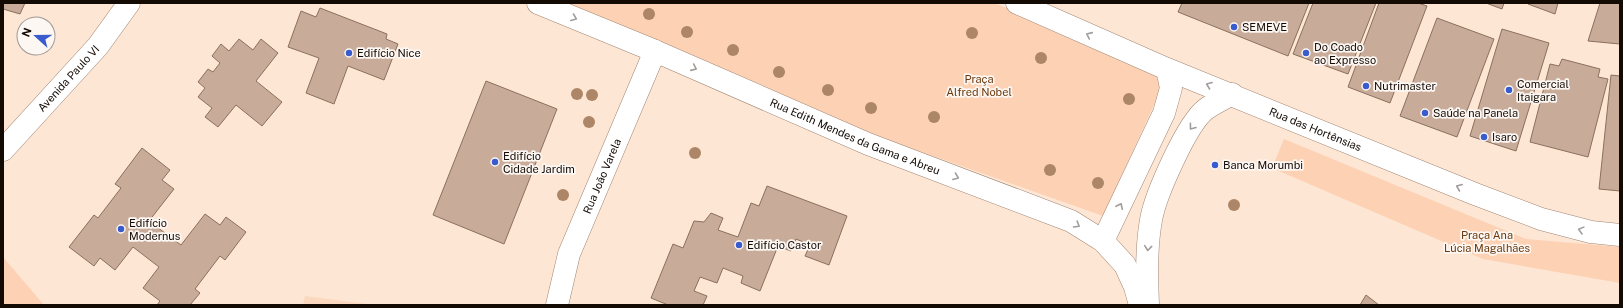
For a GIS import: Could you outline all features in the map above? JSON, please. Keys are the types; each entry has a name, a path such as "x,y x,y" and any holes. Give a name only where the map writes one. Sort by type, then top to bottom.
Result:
{"street":[{"name":"Avenida Paulo VI","path":"3,150 98,46 129,3"},
{"name":"Rua Edith Mendes da Gama e Abreu","path":"538,3 655,51 868,144 1071,221 1103,241 1124,265 1135,287 1140,305"},
{"name":"Rua das Hortênsias","path":"1017,3 1167,69 1232,94 1475,194 1541,219 1592,232 1620,235"},
{"name":"Rua João Varela","path":"557,305 569,254 655,51"},
{"path":"1103,241 1164,113 1170,88 1167,69"},
{"path":"1148,305 1147,256 1151,219 1165,178 1183,139 1205,110 1232,94"}],"shaded area":[{"path":"305,296 375,305 303,305"}],"green space":[{"name":"Praça Alfred Nobel","path":"561,3 994,3 1147,63 1163,85 1103,216 871,134"},
{"name":"Praça Ana Lúcia Magalhães","path":"1284,139 1526,239 1620,247 1620,283 1483,259 1272,168"},
{"path":"3,257 44,305 3,305"}],"building":[{"path":"3,3 25,3 20,14 3,9"},
{"path":"1182,3 1309,3 1288,56 1178,12"},
{"path":"1313,3 1376,3 1348,74 1293,54"},
{"path":"1379,3 1418,3 1427,6 1390,103 1348,87"},
{"path":"1486,3 1504,3 1502,9"},
{"path":"1558,3 1555,14 1528,4"},
{"path":"1600,3 1620,3 1620,44 1588,41"},
{"name":"Edifício Nice","path":"320,8 387,34 386,39 398,44 384,80 348,66 334,104 306,93 319,58 288,47 301,11 316,17"},
{"path":"1437,18 1494,39 1457,137 1400,116"},
{"name":"Comercial Itaigara","path":"1502,29 1549,43 1516,151 1470,136"},
{"path":"239,39 253,50 261,39 278,53 256,81 282,102 262,126 236,105 218,127 205,117 212,108 198,97 205,88 198,82 208,69 213,72 220,63 212,56 221,44 229,51"},
{"path":"1562,59 1600,69 1598,77 1608,79 1588,157 1530,142 1550,64 1559,66"},
{"path":"1611,75 1620,76 1620,191 1599,189"},
{"name":"Edifício Cidade Jardim","path":"486,81 557,109 504,244 433,215"},
{"name":"Edifício Modernus","path":"142,148 170,170 162,180 174,189 149,221 181,245 205,214 220,225 226,217 246,232 225,260 220,256 195,289 200,293 190,305 157,305 160,301 143,288 159,267 133,247 115,270 100,258 94,266 69,247 94,215 98,218 121,188 115,184"},
{"name":"Edifício Castor","path":"767,186 847,216 829,265 805,256 810,245 796,239 791,251 778,246 760,291 741,283 743,276 723,268 717,283 700,277 694,291 707,296 703,305 668,305 651,298 673,244 683,248 694,221 704,222 711,213 723,218 718,230 738,237 751,203 759,206"},
{"path":"1366,295 1379,305 1360,305"}],"place":[{"name":"SEMEVE","path":"1234,27"},
{"name":"Edifício Nice","path":"349,53"},
{"name":"Do Coado ao Expresso","path":"1306,53"},
{"name":"Nutrimaster","path":"1366,86"},
{"name":"Comercial Itaigara","path":"1509,90"},
{"name":"Saúde na Panela","path":"1425,113"},
{"name":"Isaro","path":"1484,137"},
{"name":"Edifício Cidade Jardim","path":"495,162"},
{"name":"Banca Morumbi","path":"1215,165"},
{"name":"Edifício Modernus","path":"121,229"},
{"name":"Edifício Castor","path":"739,245"}]}
